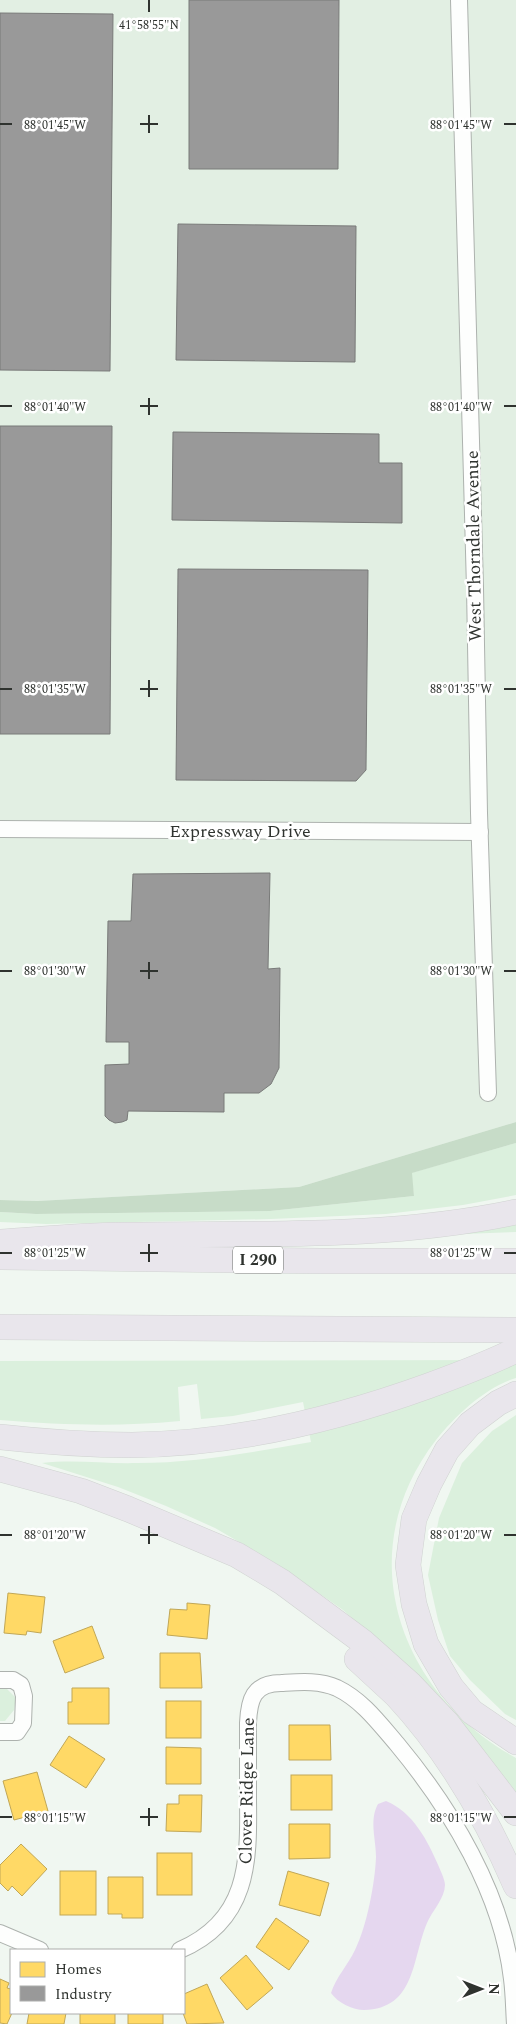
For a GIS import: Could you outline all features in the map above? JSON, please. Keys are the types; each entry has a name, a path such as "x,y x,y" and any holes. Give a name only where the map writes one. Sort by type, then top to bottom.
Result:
{"highway":[{"path":"0,1242 126,1235 273,1234 357,1231 422,1226 516,1212"},
{"name":"I 290","path":"0,1257 321,1261 516,1261"},
{"path":"0,1327 516,1330"},
{"path":"0,1437 50,1442 133,1445 209,1440 304,1423 377,1404 459,1375 516,1350"},
{"path":"516,1394 498,1403 470,1424 447,1450 428,1484 414,1519 408,1565 414,1604 426,1644 451,1687 472,1712 516,1742"},
{"path":"0,1469 81,1491 237,1555 282,1582 363,1642 410,1684 447,1722 509,1801 516,1813"},
{"path":"199,1540 232,1565 277,1593 313,1621 396,1695 435,1742 469,1791 500,1850 516,1886"}],"street":[{"name":"West Thorndale Avenue","path":"459,0 488,1093"},
{"name":"Expressway Drive","path":"0,829 480,832"},
{"path":"0,1680 13,1680 21,1685 24,1696 23,1723 17,1732 0,1732"},
{"name":"Clover Ridge Lane","path":"182,1949 202,1938 226,1914 235,1901 244,1878 248,1852 248,1723 251,1700 260,1688 271,1683 309,1682 326,1684 355,1699 419,1770 475,1860 503,1933 512,1978 515,2024"},
{"path":"0,1932 38,1949"}],"shaded area":[{"path":"0,0 516,0 516,1122 299,1187 37,1201 0,1200"},
{"path":"386,1801 404,1812 418,1828 430,1847 445,1883 441,1900 429,1918 414,1966 403,1991 394,2001 381,2007 360,2010 342,2003 331,1993 355,1950 363,1929 370,1904 375,1867 375,1810 378,1804"}],"green space":[{"path":"516,1122 516,1143 412,1173 414,1196 270,1211 36,1214 0,1212 0,1200 37,1201 299,1187"},
{"path":"516,1143 516,1195 463,1205 386,1214 271,1219 46,1224 0,1222 0,1212 36,1214 270,1211 414,1196 411,1173"},
{"path":"516,1224 516,1232 463,1234"},
{"path":"516,1360 516,1378 483,1395 452,1421 436,1440 410,1483 395,1528 392,1573 399,1617 416,1658 441,1697 475,1730 516,1758 516,1794 394,1656 343,1610 277,1564 215,1528 118,1487 42,1463 66,1461 159,1463 224,1456 311,1442 303,1402 233,1416 201,1419 197,1384 178,1387 180,1421 90,1425 0,1420 0,1361"},
{"path":"516,1415 516,1720 505,1714 470,1680 450,1656 438,1620 428,1575 439,1518 462,1463 492,1431"},
{"path":"0,1688 6,1688 16,1698 14,1710 5,1721 0,1721"}],"building: Homes":[{"path":"8,1593 45,1597 41,1633 27,1631 26,1635 4,1633"},
{"path":"187,1603 210,1605 207,1639 167,1635 170,1609 187,1610"},
{"path":"92,1626 104,1658 65,1673 53,1641"},
{"path":"160,1653 200,1653 202,1688 160,1688"},
{"path":"72,1688 109,1688 109,1724 68,1724 68,1702 72,1702"},
{"path":"166,1701 201,1701 201,1738 166,1738"},
{"path":"289,1725 330,1725 331,1760 289,1760"},
{"path":"69,1736 105,1759 86,1788 50,1765"},
{"path":"166,1747 201,1748 201,1784 166,1784"},
{"path":"37,1772 48,1811 14,1820 3,1781"},
{"path":"291,1775 332,1775 332,1810 291,1810"},
{"path":"179,1795 202,1795 201,1832 166,1831 167,1804 179,1804"},
{"path":"289,1824 330,1824 330,1858 289,1859"},
{"path":"21,1844 47,1869 22,1896 12,1886 8,1891 0,1883 0,1865"},
{"path":"157,1853 192,1853 192,1895 157,1895"},
{"path":"60,1871 96,1871 96,1915 60,1915"},
{"path":"288,1871 329,1883 320,1916 279,1905"},
{"path":"108,1877 143,1877 143,1918 122,1918 122,1914 108,1914"},
{"path":"276,1918 309,1941 289,1970 256,1947"},
{"path":"246,1955 273,1988 247,2010 220,1978"},
{"path":"0,1979 9,1983 7,1988 10,1989 10,2014 12,2014 7,2024 0,2023"},
{"path":"207,1984 224,2023 187,2024 183,2014 185,2014 185,1994"},
{"path":"29,2014 66,2014 64,2024 27,2024"},
{"path":"80,2014 115,2014 115,2024 80,2024"},
{"path":"128,2014 163,2014 163,2024 128,2024"}],"building: Industry":[{"path":"189,0 339,0 338,169 189,169"},
{"path":"0,13 113,14 110,371 0,370"},
{"path":"178,224 356,226 355,362 176,360"},
{"path":"0,426 112,426 110,734 0,734"},
{"path":"173,432 379,434 379,463 402,463 402,523 172,520"},
{"path":"178,569 368,570 366,770 356,781 176,780"},
{"path":"270,873 268,969 280,968 279,1068 271,1084 259,1093 224,1093 224,1112 128,1111 127,1120 115,1123 109,1120 105,1116 105,1065 129,1064 129,1042 106,1042 108,921 131,921 133,874"}]}
